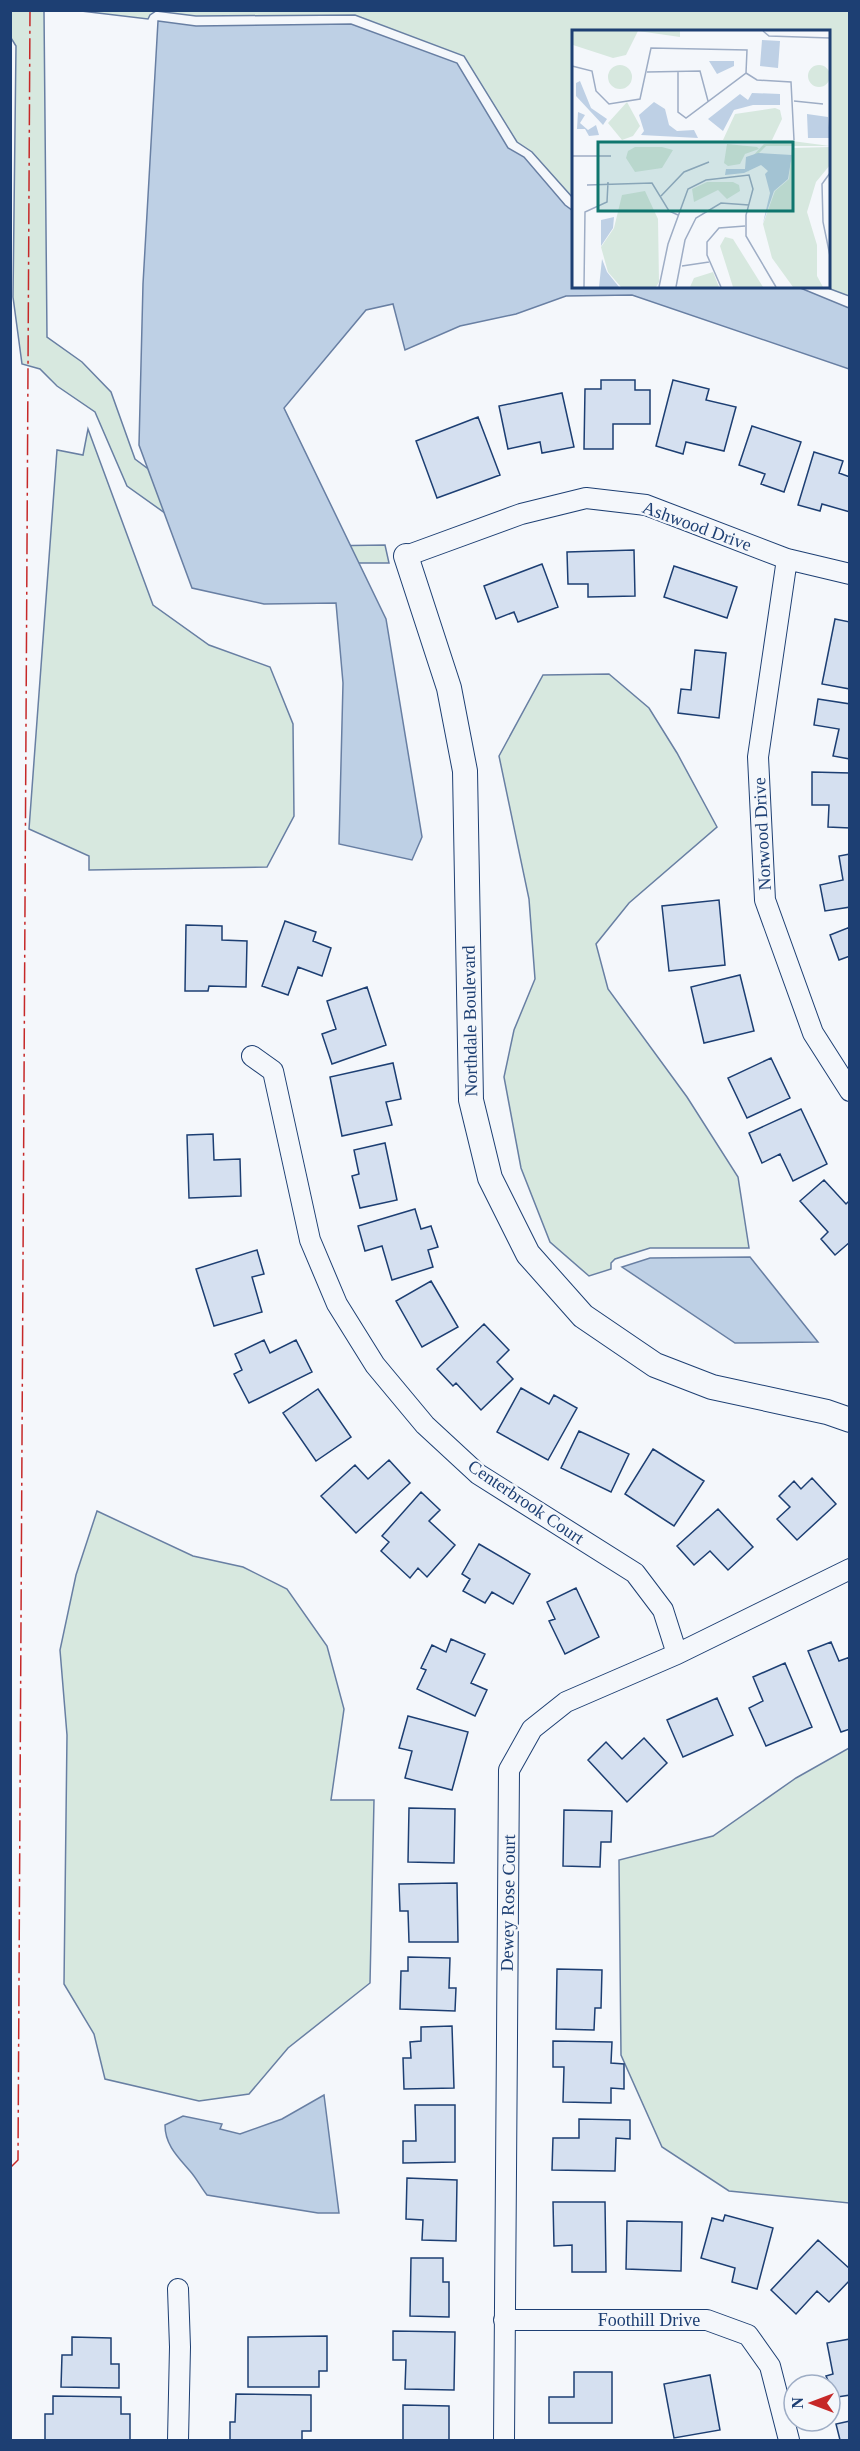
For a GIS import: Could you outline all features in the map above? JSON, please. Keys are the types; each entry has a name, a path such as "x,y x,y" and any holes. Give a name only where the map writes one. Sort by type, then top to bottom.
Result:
{"street":[{"name":"Ashwood Drive","path":"406,556 522,514 586,498 646,505 787,559 849,574"},
{"name":"Northdale Boulevard","path":"406,556 449,688 465,771 471,1100 490,1178 528,1254 583,1316 655,1365 712,1387 827,1412 849,1420"},
{"name":"Norwood Drive","path":"787,559 758,757 765,900 813,1033 849,1091"},
{"name":"Centerbrook Court","path":"252,1056 273,1071 310,1240 337,1304 375,1365 425,1425 478,1474 635,1573 663,1610 677,1654"},
{"name":"Dewey Rose Court","path":"504,2440 509,1770 532,1730 566,1702 677,1654 849,1569"},
{"path":"178,2289 180,2347 178,2440"},
{"name":"Foothill Drive","path":"504,2320 707,2320 748,2335 770,2367 789,2440"}],"shaded area":[{"path":"10,11 44,11 47,337 82,362 111,392 135,459 253,547 385,545 389,563 344,563 253,576 127,486 95,412 57,386 40,369 22,364 13,297 16,46 11,38"},
{"path":"81,11 156,11 148,19"},
{"path":"156,11 849,11 849,296 828,288 830,288 830,30 572,30 572,197 532,152 517,142 464,56 355,15 196,16"},
{"path":"88,429 153,605 209,645 270,667 293,724 294,816 267,867 89,870 89,856 29,829 57,450 83,455"},
{"path":"609,674 649,708 677,753 717,827 629,903 596,944 608,989 687,1097 738,1177 749,1248 650,1248 615,1259 611,1263 611,1269 589,1276 550,1242 521,1168 504,1077 514,1030 535,979 529,899 499,756 543,675"},
{"path":"97,1511 193,1556 243,1567 287,1589 327,1646 344,1709 331,1800 374,1800 370,1983 288,2048 249,2094 199,2101 105,2079 94,2034 64,1984 67,1735 60,1650 76,1575"},
{"path":"849,1748 849,2203 729,2191 662,2147 621,2055 619,1860 713,1836 796,1778"}],"water":[{"path":"158,21 196,26 351,24 457,63 508,148 524,157 572,210 572,288 800,288 849,308 849,369 632,295 566,296 516,314 460,326 405,350 393,304 366,310 284,408 386,619 422,837 412,860 339,844 343,683 336,603 264,604 192,588 139,445 143,284"},
{"path":"750,1257 818,1342 735,1343 622,1267 650,1258"},
{"path":"324,2095 339,2213 318,2213 207,2195 167,2139 165,2125 183,2116 222,2124 220,2129 240,2134 282,2119"}],"building":[{"path":"601,380 635,380 635,390 650,390 650,424 613,424 613,449 584,449 585,389 601,389"},
{"path":"673,380 709,389 706,400 736,407 724,451 686,442 683,454 656,446"},
{"path":"562,393 574,447 542,453 540,442 508,449 499,406"},
{"path":"478,417 500,475 437,498 416,441"},
{"path":"752,426 801,442 784,492 761,484 765,474 739,465"},
{"path":"814,452 843,461 839,473 850,477 850,512 822,504 820,511 798,505"},
{"path":"634,550 635,596 588,597 588,584 568,584 567,552"},
{"path":"542,564 558,607 518,622 514,612 496,619 484,586"},
{"path":"674,566 737,587 727,618 664,597"},
{"path":"835,619 850,622 850,689 822,684"},
{"path":"695,650 726,653 719,718 678,713 681,689 691,690"},
{"path":"818,699 850,704 850,759 833,756 839,729 814,725"},
{"path":"812,772 850,773 850,828 828,827 829,805 812,805"},
{"path":"850,854 850,907 825,911 820,885 843,880 839,856"},
{"path":"719,900 725,965 669,971 662,906"},
{"path":"285,921 316,932 313,941 331,948 322,976 298,967 288,995 262,986"},
{"path":"186,925 222,926 222,940 247,941 246,987 209,986 208,991 185,991"},
{"path":"850,927 850,956 839,960 830,935"},
{"path":"740,975 754,1031 704,1043 691,987"},
{"path":"367,987 386,1045 332,1064 322,1034 336,1029 327,1001"},
{"path":"771,1058 790,1098 747,1118 728,1078"},
{"path":"393,1063 401,1099 386,1102 392,1125 342,1136 330,1077"},
{"path":"801,1109 827,1164 793,1181 780,1154 762,1163 749,1133"},
{"path":"213,1134 214,1160 240,1159 241,1196 189,1198 187,1135"},
{"path":"385,1143 397,1200 360,1208 352,1176 359,1174 354,1150"},
{"path":"824,1180 846,1204 850,1200 850,1242 835,1255 821,1239 828,1232 800,1201"},
{"path":"415,1209 421,1229 431,1226 438,1247 428,1250 433,1267 392,1280 382,1246 365,1251 358,1226"},
{"path":"257,1250 264,1274 252,1277 262,1312 214,1326 196,1269"},
{"path":"431,1281 458,1327 422,1347 396,1301"},
{"path":"484,1324 509,1350 497,1362 513,1379 481,1410 456,1383 453,1386 437,1369"},
{"path":"264,1340 270,1353 296,1340 312,1372 249,1403 234,1374 242,1370 235,1354"},
{"path":"521,1388 549,1404 554,1395 577,1408 548,1460 497,1432"},
{"path":"318,1389 351,1437 316,1461 283,1413"},
{"path":"579,1431 629,1454 611,1492 561,1468"},
{"path":"653,1449 704,1481 674,1526 625,1494"},
{"path":"389,1460 410,1483 356,1533 321,1496 355,1465 368,1479"},
{"path":"812,1478 836,1504 797,1540 777,1519 790,1507 779,1496 794,1481 801,1489"},
{"path":"421,1492 440,1510 429,1521 455,1545 427,1577 418,1568 410,1578 381,1551 389,1542 382,1536"},
{"path":"718,1509 753,1547 728,1570 710,1551 694,1565 677,1546"},
{"path":"479,1544 530,1574 513,1604 492,1592 485,1603 463,1591 470,1579 462,1574"},
{"path":"576,1588 599,1637 565,1654 549,1621 555,1619 547,1602"},
{"path":"451,1639 485,1654 471,1683 487,1690 475,1716 417,1689 426,1670 421,1668 432,1645 446,1652"},
{"path":"831,1642 839,1661 850,1657 850,1729 841,1732 808,1651"},
{"path":"785,1663 812,1727 766,1746 749,1708 763,1701 753,1677"},
{"path":"717,1698 733,1735 683,1757 667,1720"},
{"path":"408,1716 468,1732 452,1790 405,1778 412,1751 399,1748"},
{"path":"644,1738 667,1763 627,1802 588,1760 606,1742 622,1759"},
{"path":"409,1808 455,1809 454,1863 408,1862"},
{"path":"564,1810 612,1811 611,1842 601,1842 600,1867 563,1866"},
{"path":"457,1883 458,1942 409,1942 408,1911 400,1911 399,1884"},
{"path":"408,1957 450,1958 449,1988 456,1988 455,2011 400,2009 401,1971 408,1971"},
{"path":"557,1969 602,1970 601,2008 595,2008 594,2030 556,2029"},
{"path":"452,2026 454,2088 404,2089 403,2058 411,2058 410,2042 421,2041 421,2027"},
{"path":"553,2041 612,2042 611,2063 624,2064 624,2089 611,2088 611,2103 563,2102 564,2067 553,2067"},
{"path":"415,2105 455,2105 455,2162 403,2163 403,2141 416,2141"},
{"path":"579,2119 630,2120 630,2139 616,2138 615,2171 552,2170 553,2138 579,2138"},
{"path":"407,2178 457,2180 456,2241 422,2240 423,2220 406,2219"},
{"path":"553,2202 605,2202 606,2272 572,2272 572,2245 554,2246"},
{"path":"725,2215 773,2228 757,2289 732,2282 735,2268 701,2258 712,2218 723,2221"},
{"path":"627,2221 682,2222 681,2271 626,2269"},
{"path":"818,2240 850,2269 850,2280 829,2302 817,2291 796,2314 771,2290"},
{"path":"411,2258 443,2258 443,2282 449,2282 449,2317 410,2316"},
{"path":"393,2331 455,2332 454,2390 405,2389 406,2360 393,2360"},
{"path":"327,2336 327,2371 319,2371 319,2387 248,2387 248,2337"},
{"path":"72,2337 111,2338 111,2364 119,2364 119,2388 61,2387 62,2355 72,2355"},
{"path":"850,2339 850,2395 842,2396 842,2373 833,2373 827,2343"},
{"path":"574,2372 612,2372 612,2423 549,2423 549,2397 574,2397"},
{"path":"710,2375 720,2430 674,2438 664,2384"},
{"path":"236,2394 311,2395 311,2431 302,2431 302,2440 230,2440 230,2422 235,2422"},
{"path":"53,2396 121,2397 121,2414 130,2414 130,2440 45,2440 45,2414 53,2414"},
{"path":"403,2405 449,2406 449,2440 403,2440"},
{"path":"850,2421 850,2440 840,2440 838,2433 842,2433 842,2423"}],"power":[{"path":"10,2168 18,2160 30,10"}]}
